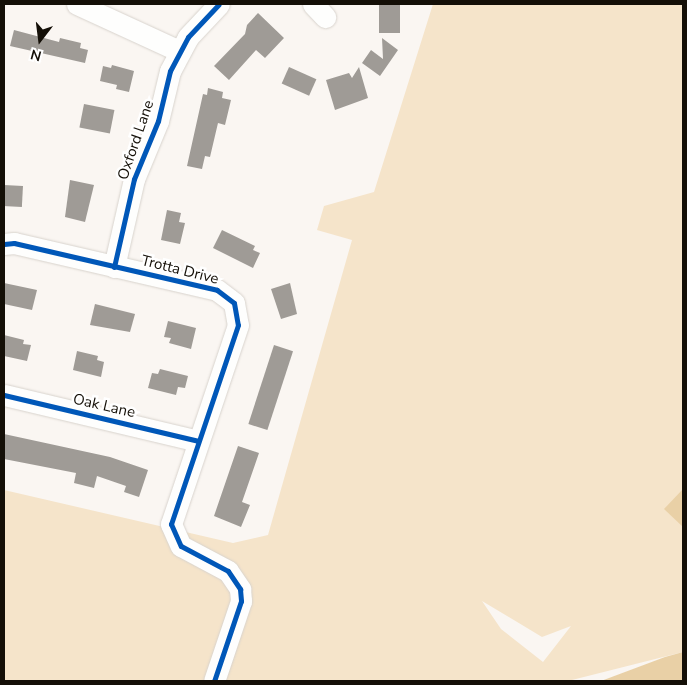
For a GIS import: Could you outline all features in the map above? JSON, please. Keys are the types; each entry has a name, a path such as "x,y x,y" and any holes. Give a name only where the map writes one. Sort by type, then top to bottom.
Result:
{"street":[{"path":"77,4 179,51"},
{"name":"Oxford Lane","path":"114,267 138,168 158,121 170,71 188,37 219,4"},
{"name":"Trotta Drive","path":"4,244 14,243 217,290 234,304 238,325 171,524 181,546 228,571 240,589 239,607 214,681"},
{"name":"Oak Lane","path":"4,395 198,441"}],"shaded area":[{"path":"433,4 683,4 683,652 568,681 4,681 4,490 233,543 268,535 352,240 317,230 324,206 374,192","holes":["482,601 542,637 571,626 543,662 501,629"]},
{"path":"683,489 683,527 664,509"},
{"path":"683,652 683,681 601,681 665,657"}],"building":[{"path":"379,4 400,4 400,33 379,33"},
{"path":"258,13 284,38 265,58 256,50 229,80 214,66 245,34 247,25"},
{"path":"14,30 59,42 60,38 81,43 80,48 88,50 85,63 10,46"},
{"path":"382,38 398,50 380,76 362,63 371,50 383,59"},
{"path":"112,65 134,71 129,92 116,89 117,85 100,81 103,66 111,68"},
{"path":"289,67 316,79 309,96 282,83"},
{"path":"359,67 368,98 335,110 326,80 349,73 352,78"},
{"path":"208,88 223,92 222,98 231,100 225,125 218,123 210,157 205,156 202,169 187,166 203,94 207,95"},
{"path":"84,104 114,110 110,133 79,128"},
{"path":"70,180 94,185 85,222 65,217"},
{"path":"4,185 23,186 22,207 4,206"},
{"path":"167,210 181,213 179,222 185,223 180,244 161,240"},
{"path":"222,230 255,246 253,250 260,253 253,268 213,248"},
{"path":"4,283 37,290 32,310 4,304"},
{"path":"290,283 297,314 281,319 271,289"},
{"path":"95,304 135,314 130,332 90,325"},
{"path":"168,321 196,328 191,349 169,343 171,338 164,337"},
{"path":"4,335 24,340 23,344 31,345 27,361 4,356"},
{"path":"274,345 293,351 267,430 248,424"},
{"path":"77,351 98,356 97,360 104,362 101,377 73,370"},
{"path":"160,369 188,376 185,388 178,387 176,395 148,388 152,373 158,374"},
{"path":"4,434 110,457 148,470 139,497 124,492 126,486 97,476 94,488 74,483 76,473 4,459"},
{"path":"238,446 259,453 242,502 250,505 241,527 214,516"}],"cycle path":[{"path":"114,267 134,179 158,121 170,71 188,37 219,4"},
{"path":"4,244 14,243 217,290 234,303 238,325 171,524 181,546 228,571 240,589 241,601 214,681"},
{"path":"4,395 198,441"}]}
